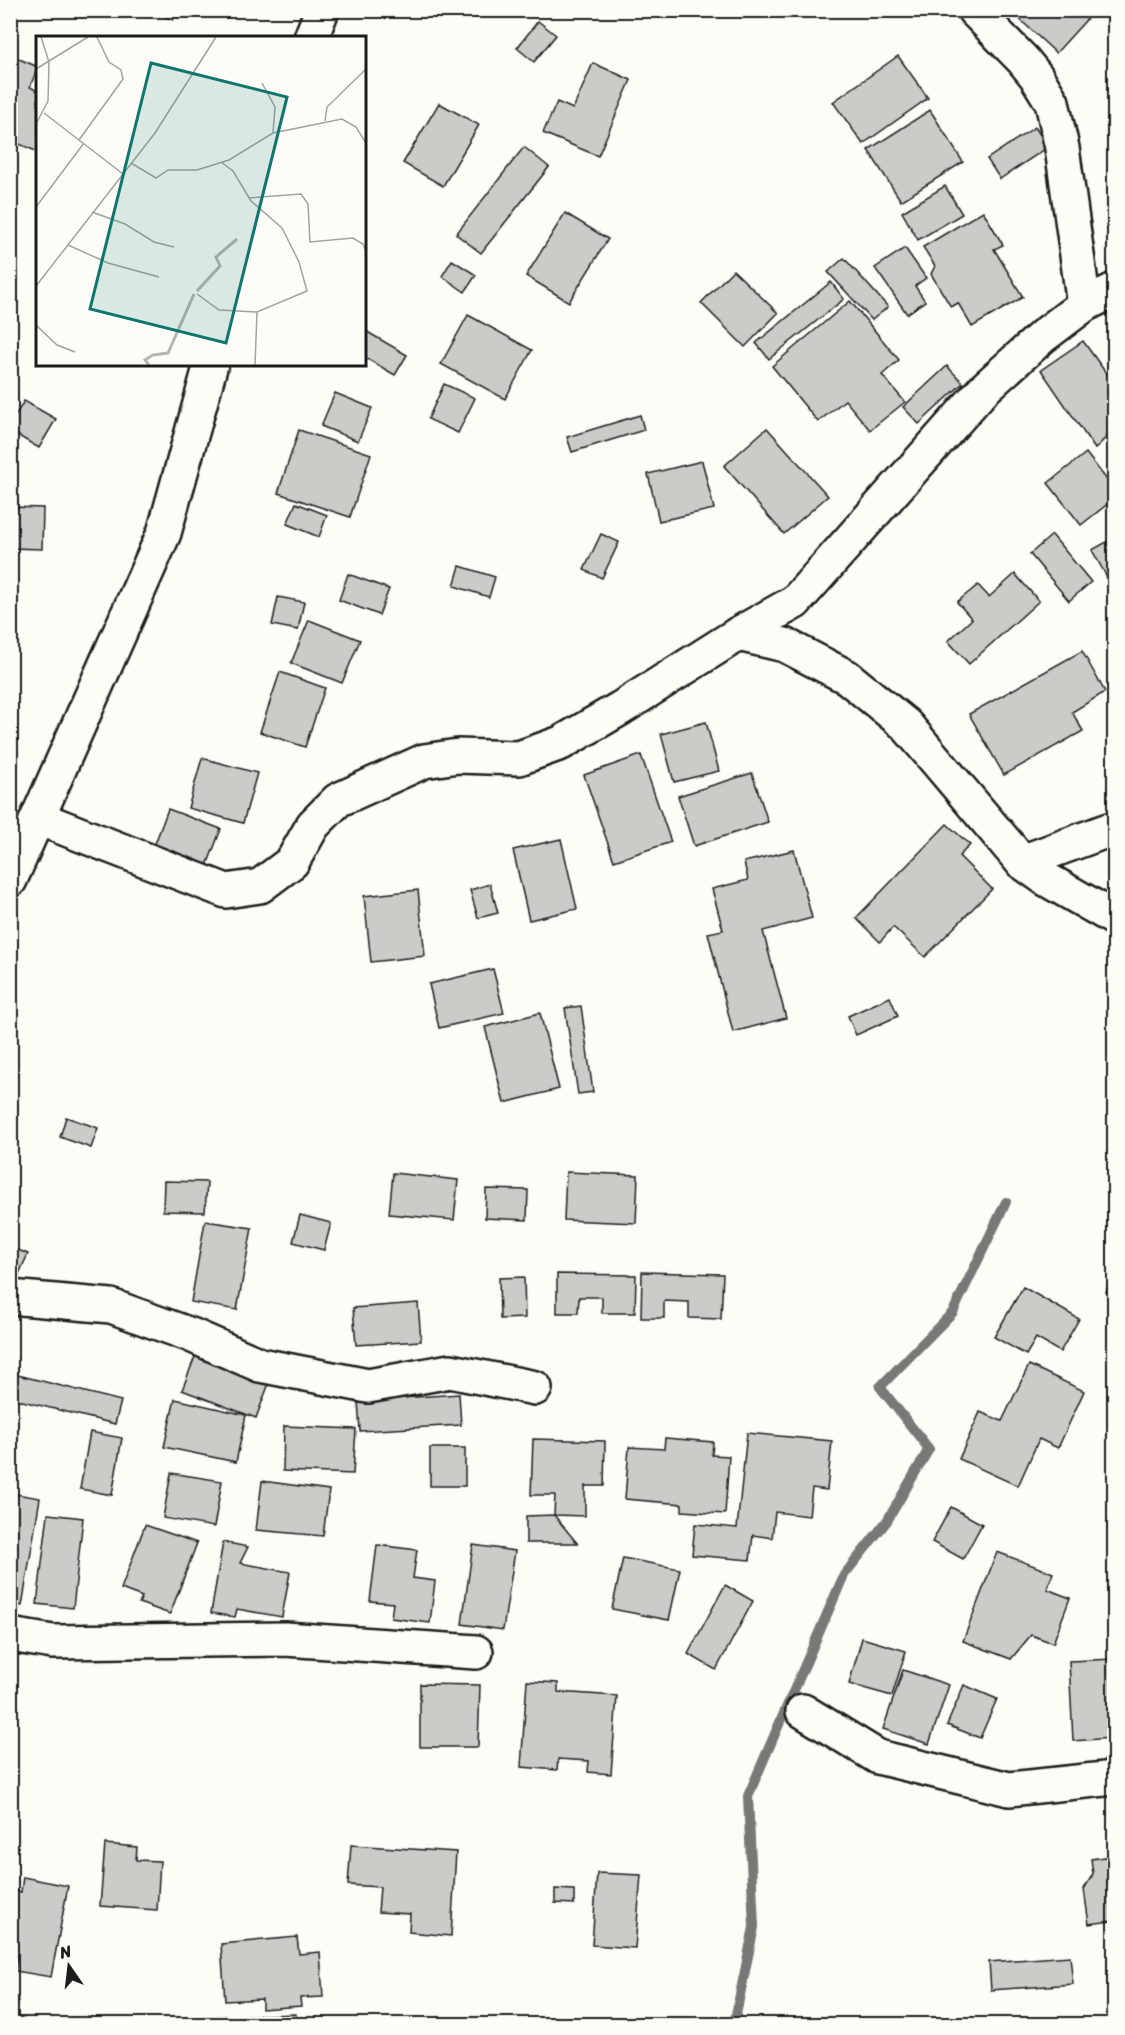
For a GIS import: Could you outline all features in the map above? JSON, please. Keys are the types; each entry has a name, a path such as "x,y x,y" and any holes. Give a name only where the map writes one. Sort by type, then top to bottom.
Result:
{"street":[{"path":"312,36 322,10"},
{"path":"974,10 1023,60 1053,102 1062,148 1084,305"},
{"path":"38,818 226,891 260,886 292,862 313,825 338,800 424,761 458,756 519,758 561,743 738,634 795,602 983,390 1043,336 1084,305 1114,290"},
{"path":"10,880 164,533 210,366"},
{"path":"738,634 785,645 847,677 906,725 1022,862 1046,879 1114,918"},
{"path":"1022,862 1114,828"},
{"path":"10,1297 111,1306 191,1335 260,1365 368,1386 450,1371 535,1388"},
{"path":"10,1635 53,1642 285,1639 476,1652"},
{"path":"803,1711 878,1757 1009,1789 1114,1778"}],"building":[{"path":"151,10 177,10 173,20"},
{"path":"189,10 207,10 204,17"},
{"path":"1016,10 1095,10 1056,53 1013,13"},
{"path":"538,21 556,35 534,62 517,48"},
{"path":"10,55 36,66 30,87 36,90 36,151 10,140"},
{"path":"898,56 928,98 863,144 833,102"},
{"path":"593,63 631,80 598,156 543,133 557,102 573,109"},
{"path":"439,103 479,125 443,186 403,163"},
{"path":"930,110 963,162 901,201 868,150"},
{"path":"1035,127 1048,147 1000,179 987,159"},
{"path":"524,147 549,167 481,253 456,234"},
{"path":"945,186 962,214 918,240 902,212"},
{"path":"983,211 1003,245 994,249 1023,297 972,327 958,303 951,307 931,274 935,266 923,247"},
{"path":"565,213 608,239 569,302 526,276"},
{"path":"905,248 926,278 915,286 925,301 907,314 875,268"},
{"path":"844,258 888,307 872,320 828,272"},
{"path":"452,260 476,275 465,292 442,276"},
{"path":"733,270 778,313 745,347 701,303"},
{"path":"831,282 844,299 769,359 756,343"},
{"path":"850,301 899,360 882,375 905,402 870,430 845,400 818,422 772,366"},
{"path":"468,315 532,350 505,399 441,364"},
{"path":"366,331 407,355 395,375 366,358"},
{"path":"1083,341 1114,384 1114,429 1095,449 1041,370"},
{"path":"10,363 17,366 10,383"},
{"path":"947,366 963,383 919,424 903,407"},
{"path":"444,384 475,398 458,433 428,419"},
{"path":"335,393 372,408 358,441 321,426"},
{"path":"24,401 56,419 39,448 10,431 10,424"},
{"path":"640,415 644,430 572,452 567,437"},
{"path":"767,428 828,496 784,534 724,466"},
{"path":"299,430 371,454 350,517 278,493"},
{"path":"1086,453 1114,489 1114,499 1081,525 1048,483"},
{"path":"702,461 714,509 659,521 648,474"},
{"path":"296,503 327,515 319,537 287,524"},
{"path":"10,507 43,508 42,549 10,548"},
{"path":"601,534 619,542 602,578 584,570"},
{"path":"1052,535 1091,582 1069,601 1030,554"},
{"path":"1114,538 1114,590 1092,550"},
{"path":"460,566 495,577 489,597 454,586"},
{"path":"348,574 389,589 379,615 339,600"},
{"path":"1015,574 1039,601 969,664 948,641 972,619 957,602 978,585 989,597"},
{"path":"278,597 304,602 298,630 272,625"},
{"path":"309,620 360,640 342,683 291,663"},
{"path":"1082,651 1105,692 1072,712 1083,731 1004,775 969,714"},
{"path":"280,672 325,688 305,747 260,732"},
{"path":"706,722 719,771 674,782 661,734"},
{"path":"641,755 671,842 614,861 584,775"},
{"path":"202,758 257,773 243,823 188,808"},
{"path":"752,773 768,822 694,846 678,796"},
{"path":"168,809 221,829 203,876 150,857"},
{"path":"947,824 970,845 959,856 992,889 925,957 893,927 880,942 856,918"},
{"path":"561,839 577,909 529,920 513,850"},
{"path":"794,850 812,918 763,931 786,1018 733,1032 708,933 723,930 712,889 748,880 744,862"},
{"path":"490,884 498,913 478,918 470,890"},
{"path":"418,890 425,956 371,962 364,896"},
{"path":"493,969 504,1013 439,1028 429,984"},
{"path":"890,997 898,1016 856,1035 848,1016"},
{"path":"581,1006 593,1092 578,1094 565,1008"},
{"path":"540,1013 559,1089 504,1103 485,1027"},
{"path":"66,1117 98,1128 91,1148 60,1137"},
{"path":"566,1172 638,1175 636,1223 564,1220"},
{"path":"393,1173 458,1180 454,1220 389,1214"},
{"path":"164,1181 207,1182 205,1212 163,1211"},
{"path":"486,1189 528,1190 527,1220 485,1218"},
{"path":"300,1215 331,1223 324,1250 293,1242"},
{"path":"205,1221 252,1228 237,1310 191,1302"},
{"path":"10,1247 28,1254 14,1285 10,1284"},
{"path":"1114,1269 1114,1295 1106,1292"},
{"path":"642,1272 723,1274 721,1319 689,1318 689,1302 664,1301 664,1318 641,1318"},
{"path":"557,1274 636,1275 635,1313 602,1313 602,1297 579,1297 578,1313 557,1313"},
{"path":"524,1277 525,1318 500,1319 499,1278"},
{"path":"1023,1287 1079,1319 1060,1352 1036,1338 1026,1355 994,1337"},
{"path":"418,1303 421,1341 356,1345 353,1308"},
{"path":"198,1349 271,1378 256,1418 182,1390"},
{"path":"1029,1365 1084,1391 1058,1448 1039,1439 1018,1486 959,1459 980,1412 1002,1421"},
{"path":"10,1373 121,1401 115,1424 10,1398"},
{"path":"459,1394 461,1425 360,1431 358,1401"},
{"path":"175,1399 246,1415 236,1462 164,1447"},
{"path":"284,1426 356,1429 353,1474 283,1471"},
{"path":"90,1432 122,1438 112,1495 80,1489"},
{"path":"747,1433 832,1441 827,1490 812,1488 809,1516 775,1512 772,1538 753,1535 750,1560 692,1555 695,1524 737,1528"},
{"path":"665,1438 713,1442 712,1455 729,1456 725,1514 682,1511 682,1504 625,1499 629,1447 664,1449"},
{"path":"533,1439 605,1441 604,1486 585,1486 585,1516 554,1515 555,1495 531,1495"},
{"path":"430,1448 465,1448 465,1486 430,1486"},
{"path":"171,1473 222,1481 214,1527 163,1518"},
{"path":"262,1481 329,1490 323,1536 256,1530"},
{"path":"10,1493 40,1498 22,1606 10,1604"},
{"path":"951,1507 982,1524 963,1559 932,1542"},
{"path":"48,1514 83,1518 73,1608 37,1604"},
{"path":"554,1515 577,1543 526,1543 526,1516"},
{"path":"145,1525 197,1543 170,1614 139,1603 142,1597 121,1589"},
{"path":"223,1542 248,1547 240,1563 290,1572 282,1617 237,1609 235,1617 211,1613"},
{"path":"377,1545 417,1550 413,1578 435,1581 430,1623 391,1618 393,1603 370,1601"},
{"path":"473,1545 515,1551 503,1630 462,1624"},
{"path":"997,1552 1053,1573 1047,1589 1070,1598 1053,1643 1031,1635 1011,1659 963,1641"},
{"path":"623,1558 680,1569 669,1620 612,1609"},
{"path":"725,1585 753,1601 716,1670 688,1654"},
{"path":"862,1638 906,1651 892,1696 849,1684"},
{"path":"1114,1659 1114,1720 1110,1720 1111,1738 1073,1741 1069,1661"},
{"path":"903,1670 949,1685 929,1744 883,1729"},
{"path":"527,1681 558,1683 558,1692 617,1696 611,1774 588,1772 589,1761 558,1759 557,1770 521,1767"},
{"path":"420,1684 480,1685 478,1747 420,1747"},
{"path":"964,1685 997,1699 980,1738 947,1725"},
{"path":"1114,1840 1114,1940 1112,1921 1089,1924 1084,1889 1093,1874 1091,1859 1111,1856 1109,1841"},
{"path":"105,1844 137,1847 136,1860 160,1861 157,1910 100,1906"},
{"path":"351,1845 456,1852 451,1936 409,1932 410,1914 378,1912 380,1887 348,1885"},
{"path":"597,1873 641,1875 635,1948 592,1945"},
{"path":"23,1877 68,1886 51,1977 15,1971 17,1958 10,1957 10,1890 21,1892"},
{"path":"555,1889 574,1890 574,1904 555,1903"},
{"path":"297,1937 299,1954 320,1952 323,1997 300,1998 301,2006 262,2009 262,1999 225,2001 221,1944"},
{"path":"1070,1956 1073,1984 991,1990 989,1962"},
{"path":"296,2014 296,2024 206,2024 206,2017"}],"waterway":[{"path":"734,2024 754,1927 748,1796 844,1575 887,1521 929,1449 880,1387 953,1312 1006,1202"}]}
